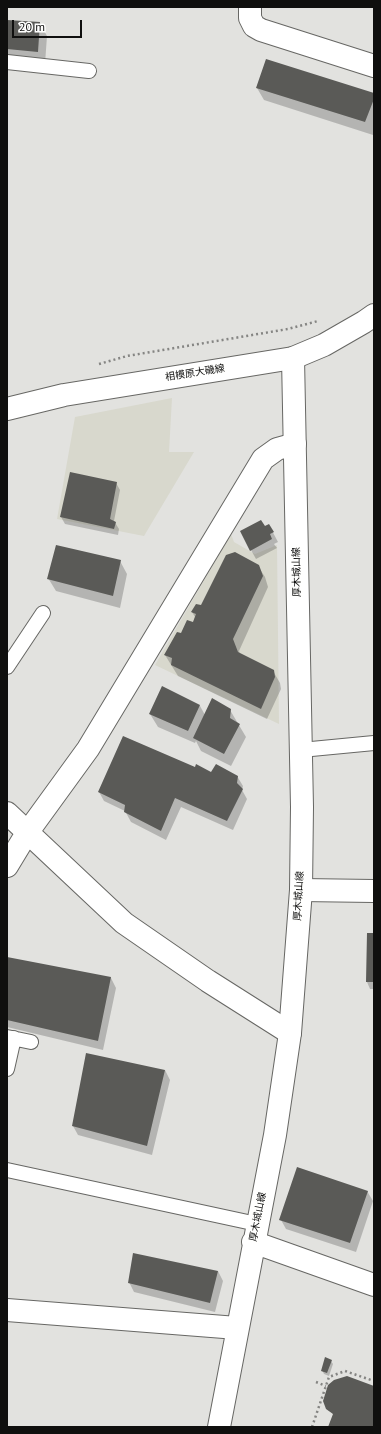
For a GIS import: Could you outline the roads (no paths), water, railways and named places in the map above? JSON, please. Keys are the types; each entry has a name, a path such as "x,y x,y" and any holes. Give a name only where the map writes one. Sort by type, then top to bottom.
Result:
{"street":[{"path":"250,7 250,18 254,26 261,30 374,66"},
{"name":"相模原大磯線","path":"7,409 64,395 293,358 324,345 374,315"},
{"name":"厚木城山線","path":"219,1427 275,1135 290,1033 301,890 302,807 293,358"},
{"path":"7,866 27,833 88,748 263,459 277,449 295,444"},
{"path":"7,813 124,923 208,981 290,1033"},
{"path":"301,890 374,891"},
{"path":"255,1233 374,1285"},
{"path":"7,1310 237,1328"}],"lane":[{"path":"7,62 89,72"},
{"path":"9,658 43,613"},
{"path":"300,750 374,744"},
{"path":"7,1069 10,1038 31,1042"},
{"path":"7,1170 255,1233"}]}
